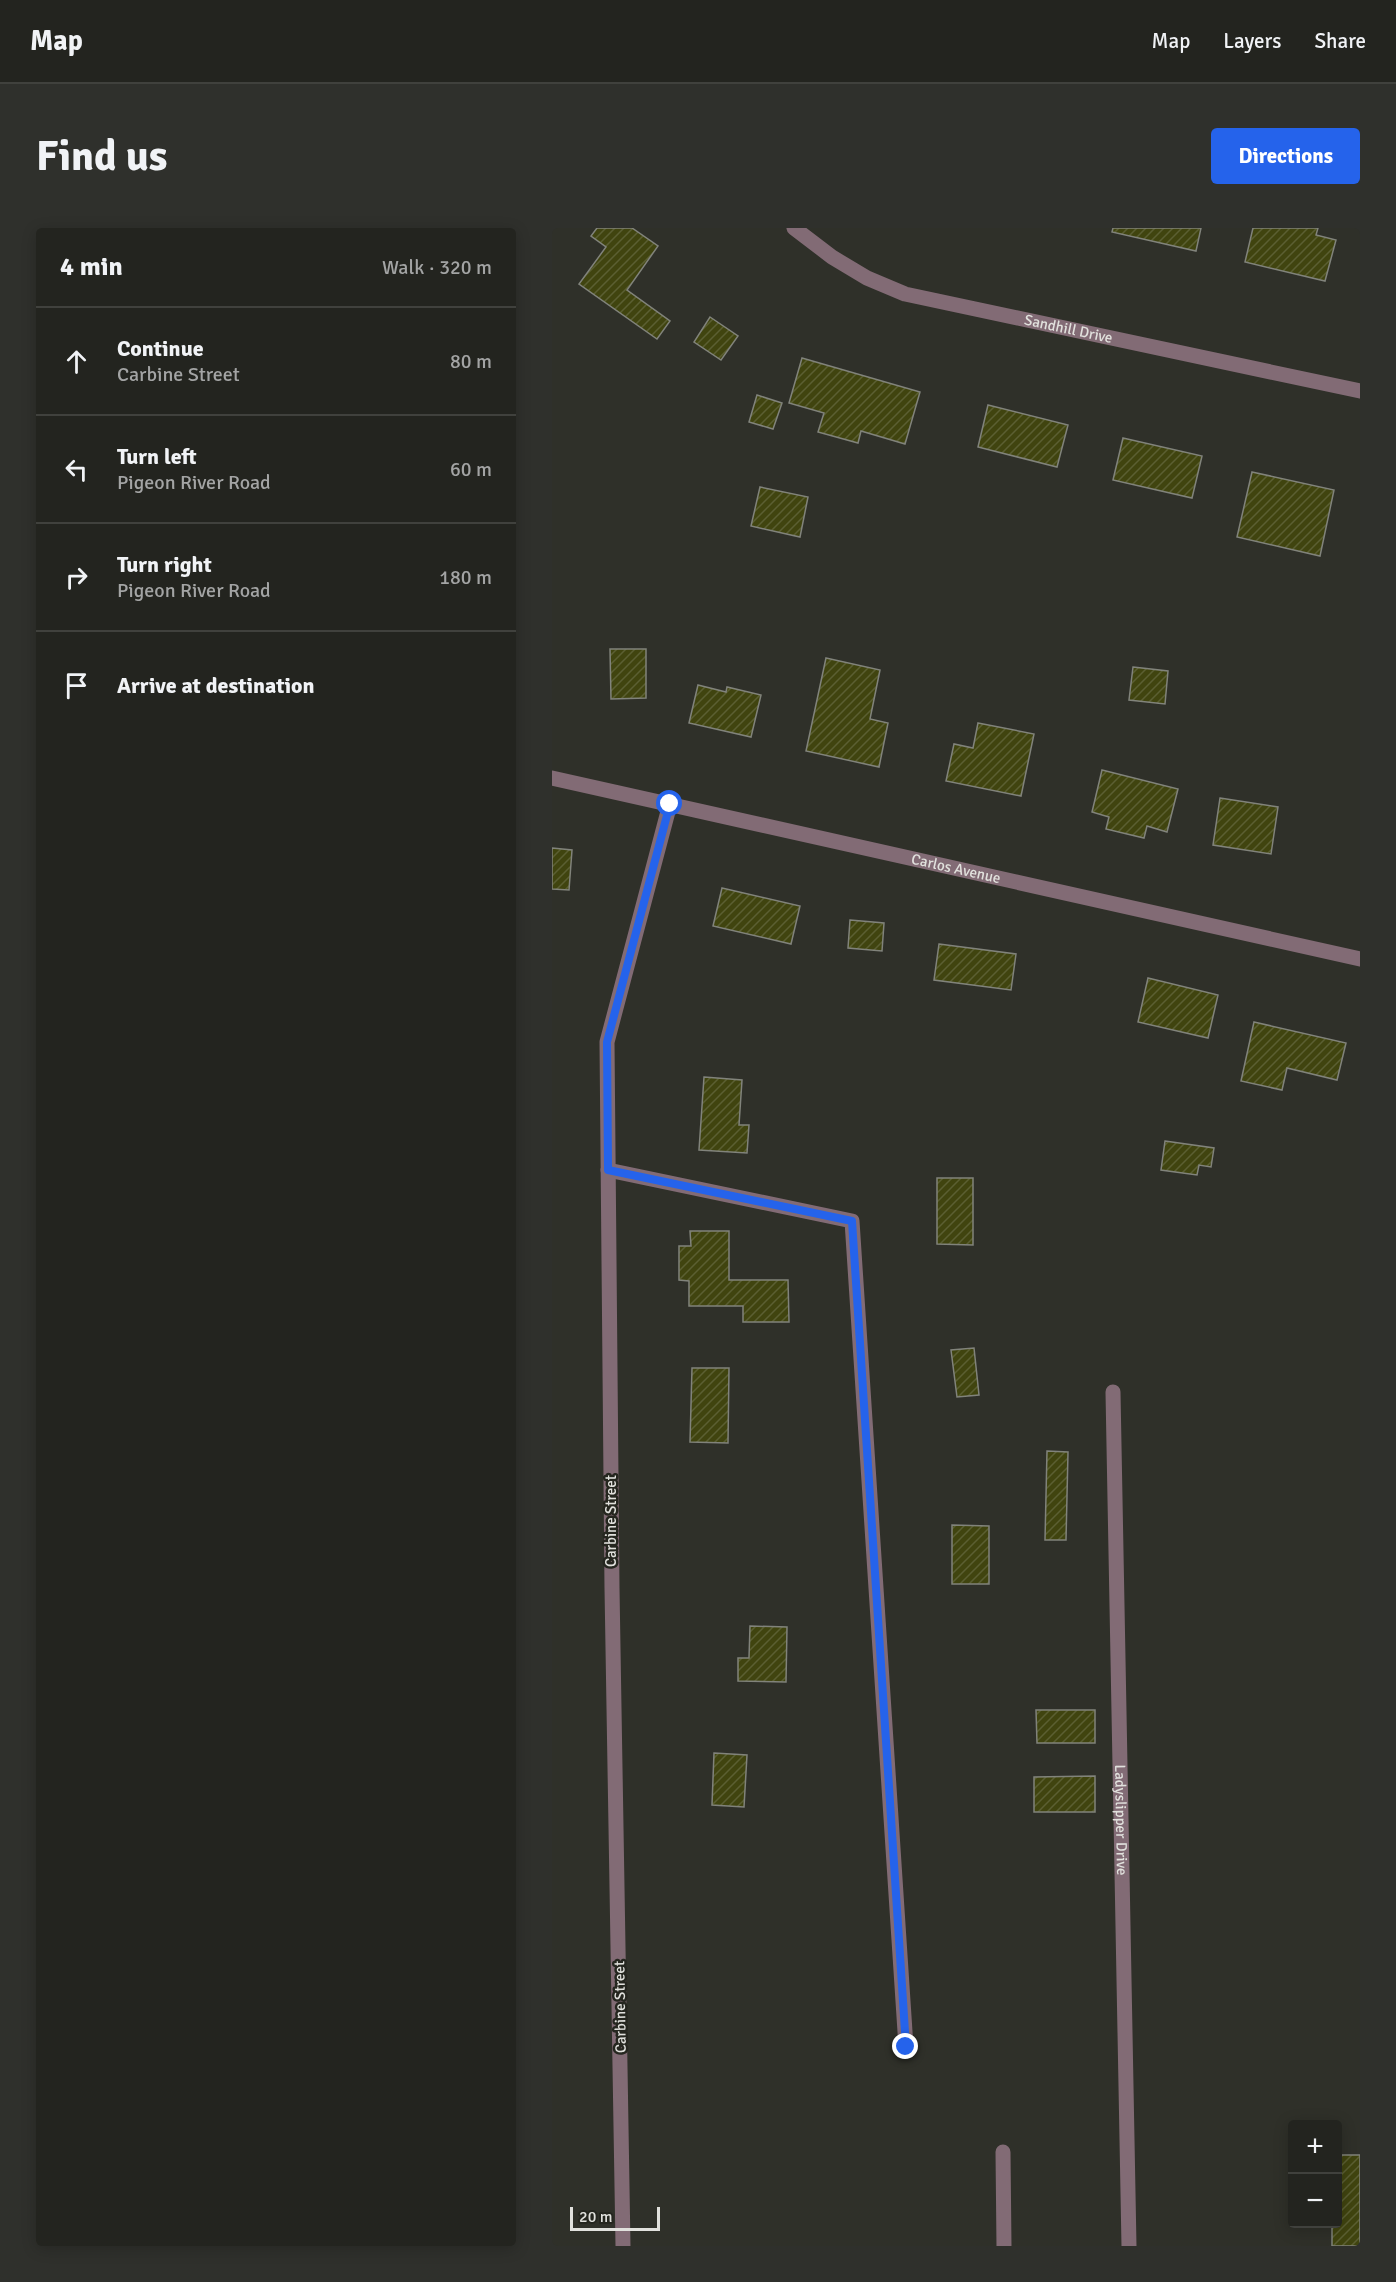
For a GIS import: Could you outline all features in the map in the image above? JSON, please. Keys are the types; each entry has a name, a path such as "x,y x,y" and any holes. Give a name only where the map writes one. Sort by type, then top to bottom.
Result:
{"street":[{"name":"Sandhill Drive","path":"794,228 832,257 867,278 905,294 1360,391"},
{"name":"Carlos Avenue","path":"552,778 1360,958"},
{"name":"Carbine Street","path":"623,2246 612,1599 607,1042 670,804"},
{"path":"608,1170 852,1221 906,2047"},
{"name":"Ladyslipper Drive","path":"1113,1392 1129,2246"},
{"path":"1003,2152 1004,2246"}],"building":[{"path":"597,228 632,228 658,246 627,290 670,321 657,339 579,284 606,247 591,236"},
{"path":"1113,228 1201,228 1196,251 1112,232"},
{"path":"1253,228 1318,228 1316,235 1336,240 1325,281 1245,262"},
{"path":"710,317 738,336 721,360 694,342"},
{"path":"802,358 920,392 905,444 861,431 858,443 818,432 824,413 789,403"},
{"path":"757,395 782,403 773,429 749,422"},
{"path":"988,405 1068,425 1057,467 978,447"},
{"path":"1123,438 1202,456 1192,498 1113,480"},
{"path":"1252,472 1334,490 1320,556 1237,537"},
{"path":"760,487 808,497 800,537 751,526"},
{"path":"610,649 646,649 646,698 611,699"},
{"path":"826,658 880,670 870,719 888,723 879,767 806,751"},
{"path":"1133,667 1168,671 1165,704 1129,700"},
{"path":"698,685 726,692 727,687 761,695 751,737 689,723"},
{"path":"978,723 1034,734 1021,796 946,781 954,744 973,748"},
{"path":"1102,770 1178,789 1167,832 1147,826 1144,838 1106,829 1109,817 1092,812"},
{"path":"1220,798 1278,807 1271,854 1213,845"},
{"path":"552,848 572,850 569,890 552,889"},
{"path":"722,888 800,906 791,944 713,926"},
{"path":"850,920 884,923 882,951 848,948"},
{"path":"939,944 1016,954 1011,990 934,980"},
{"path":"1148,978 1218,995 1208,1038 1138,1022"},
{"path":"1254,1022 1346,1043 1337,1080 1287,1068 1282,1090 1241,1081"},
{"path":"704,1077 742,1080 739,1125 749,1125 747,1153 699,1150"},
{"path":"1165,1141 1214,1148 1211,1167 1199,1165 1197,1175 1161,1170"},
{"path":"937,1178 973,1178 973,1245 937,1244"},
{"path":"690,1231 729,1231 729,1280 788,1280 789,1322 743,1322 743,1306 689,1306 689,1281 679,1280 679,1246 691,1246"},
{"path":"974,1348 979,1395 957,1397 951,1350"},
{"path":"692,1368 729,1368 728,1443 690,1442"},
{"path":"1047,1451 1068,1452 1066,1540 1045,1540"},
{"path":"952,1525 989,1526 989,1584 952,1584"},
{"path":"750,1626 787,1627 786,1682 738,1681 738,1658 749,1658"},
{"path":"1036,1710 1095,1710 1095,1743 1037,1743"},
{"path":"714,1753 747,1755 744,1807 712,1805"},
{"path":"1095,1776 1095,1812 1034,1812 1034,1777"},
{"path":"1342,2155 1360,2155 1360,2246 1332,2246 1332,2228 1342,2228"}],"route":[{"path":"670,804 607,1042 608,1170 852,1221 906,2047"}]}
